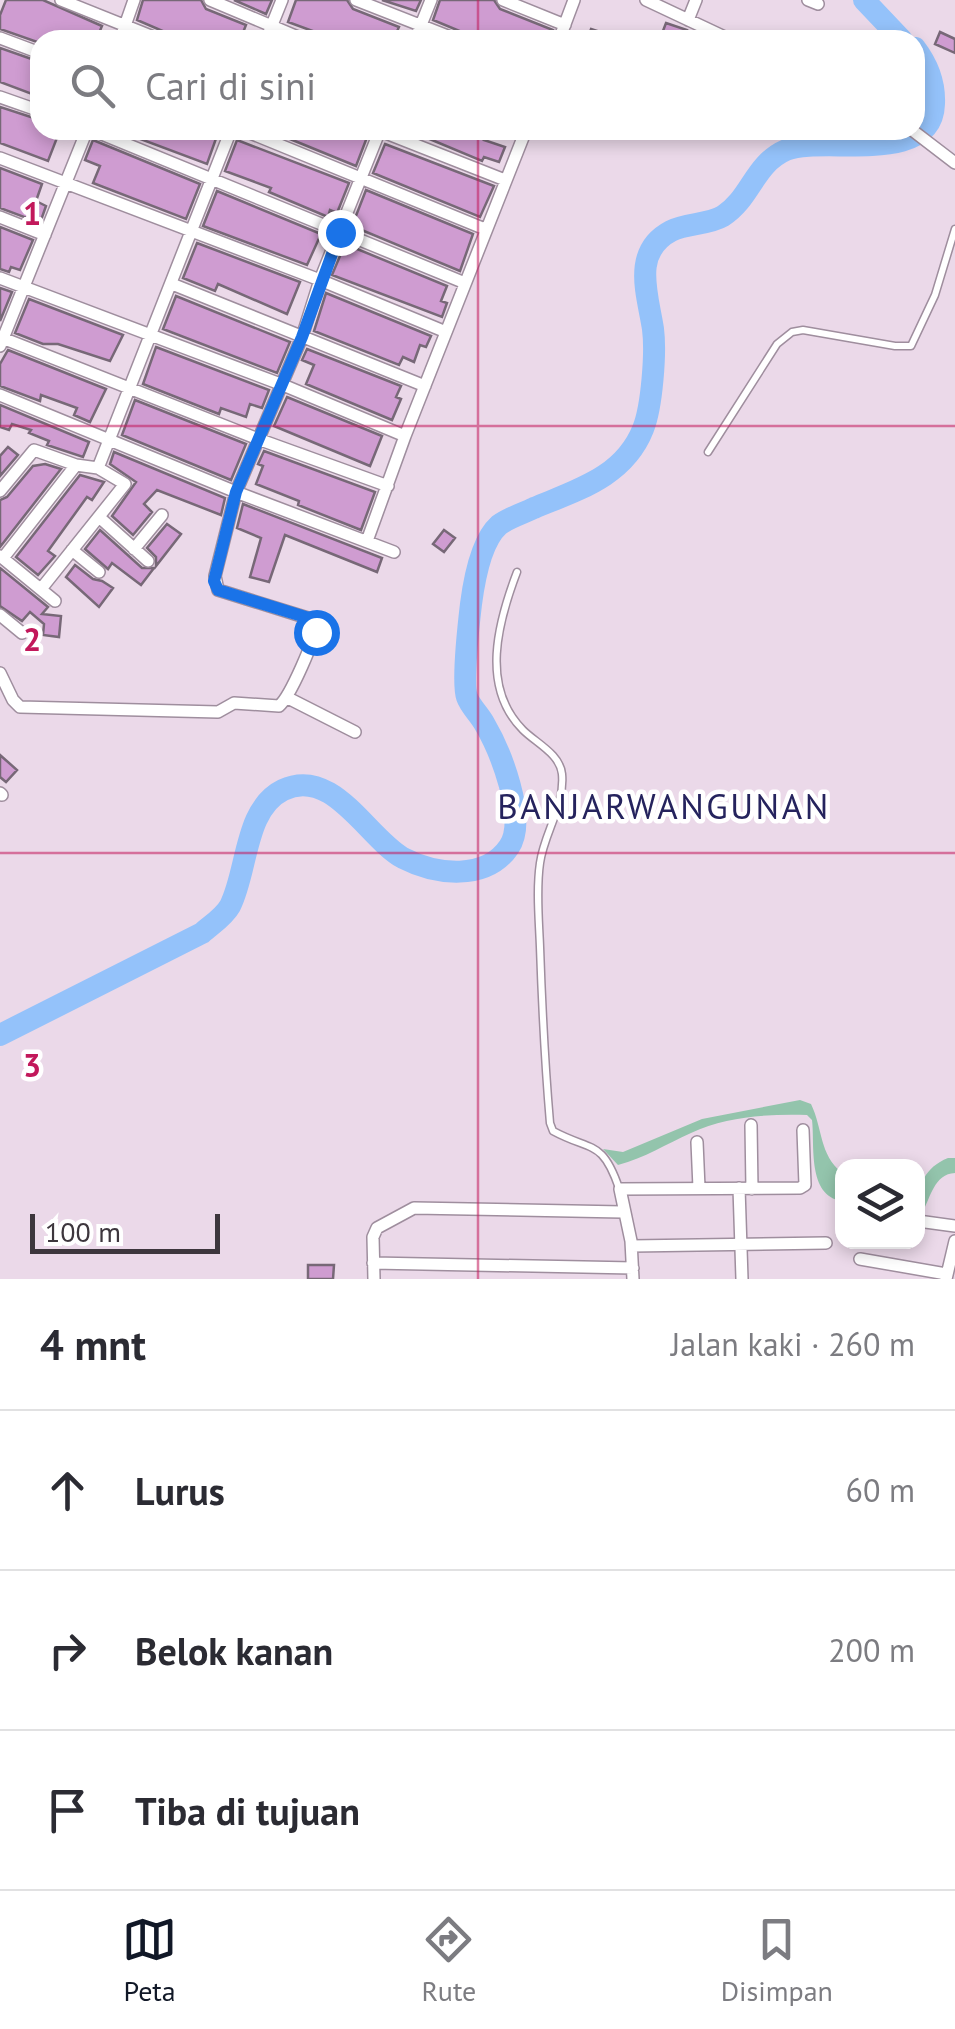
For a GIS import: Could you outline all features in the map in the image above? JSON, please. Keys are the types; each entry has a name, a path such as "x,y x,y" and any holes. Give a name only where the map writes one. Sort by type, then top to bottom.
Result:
{"street":[{"path":"62,0 135,30"},
{"path":"124,30 134,0"},
{"path":"210,0 281,30"},
{"path":"270,30 282,0"},
{"path":"356,0 433,30"},
{"path":"419,30 431,0"},
{"path":"503,0 565,25"},
{"path":"563,30 574,0"},
{"path":"646,0 710,30"},
{"path":"688,20 696,0"},
{"path":"0,38 30,49"},
{"path":"0,97 30,108"},
{"path":"85,140 1,340 388,486"},
{"path":"115,140 465,283"},
{"path":"98,468 227,140"},
{"path":"266,140 485,229"},
{"path":"0,673 12,700 20,706 218,712 234,702 279,706 288,698 300,664 312,646 316,624 312,619 239,597 216,586 215,576 236,492 302,337 320,280 376,140"},
{"path":"405,140 505,180"},
{"path":"367,541 522,140"},
{"path":"925,140 955,162"},
{"path":"0,158 446,332"},
{"path":"0,217 45,234"},
{"path":"0,278 405,436"},
{"path":"172,284 425,386"},
{"path":"0,394 236,492 394,552"},
{"path":"0,491 34,450 76,465 98,468 126,484 41,589"},
{"path":"55,601 2,557 76,465"},
{"path":"134,549 162,515"},
{"path":"98,517 148,561"},
{"path":"72,550 99,572"},
{"path":"0,615 22,633"},
{"path":"288,698 355,732"},
{"path":"742,1279 741,1242 751,1125"},
{"path":"374,1264 633,1274 632,1246 620,1189 803,1187 803,1130"},
{"path":"697,1142 699,1188"},
{"path":"374,1279 373,1237 378,1228 414,1208 622,1212"},
{"path":"925,1222 955,1226"},
{"path":"860,1260 946,1276 955,1241"},
{"path":"632,1246 826,1242"}],"lane":[{"path":"708,452 777,344 792,332 803,330 912,346 936,295 955,228"},
{"path":"516,572 503,609 496,668 498,688 504,708 522,730 556,758 562,772 558,808 540,865 542,1007 550,1124 553,1131 601,1152 611,1163 620,1189"}],"green space":[{"path":"800,1100 811,1104 825,1149 835,1166 835,1198 823,1190 818,1180 812,1120 807,1115 719,1123 618,1165 603,1149 623,1152 702,1119"},
{"path":"955,1158 955,1173 942,1177 925,1207 925,1176 939,1162"}],"building":[{"path":"6,0 43,0 102,26 100,30 30,30 30,40 0,29"},
{"path":"143,0 201,0 206,9 246,25 244,30 160,30 137,20"},
{"path":"234,0 272,0 266,14"},
{"path":"296,0 347,0 353,9 399,27 310,30 288,22"},
{"path":"382,0 421,0 416,11"},
{"path":"440,0 494,0 500,9 553,30 457,30 433,20"},
{"path":"666,23 687,30 663,30"},
{"path":"940,32 955,39 955,53 935,44"},
{"path":"0,48 30,58 30,93 0,82"},
{"path":"0,107 30,117 30,140 56,140 48,161 0,143"},
{"path":"93,140 200,184 186,219 93,183 100,166 85,160"},
{"path":"143,140 215,140 207,164"},
{"path":"237,140 349,183 337,213 330,210 328,217 269,192 271,188 225,171"},
{"path":"292,140 366,140 356,166"},
{"path":"432,140 484,140 505,147 499,162 484,157 482,161"},
{"path":"385,144 494,186 480,217 373,173"},
{"path":"0,168 42,184 36,201 46,206 40,223 0,208"},
{"path":"366,190 473,234 460,271 352,226"},
{"path":"217,191 321,234 307,265 203,226"},
{"path":"0,227 33,240 20,270 0,269"},
{"path":"197,243 300,282 287,314 218,284 215,291 183,278"},
{"path":"345,244 447,286 441,301 447,303 442,317 332,275"},
{"path":"0,288 12,292 0,321"},
{"path":"326,293 431,336 426,347 420,345 414,362 403,357 399,365 314,331"},
{"path":"176,296 290,342 277,373 163,329"},
{"path":"29,299 123,335 110,361 15,333"},
{"path":"156,347 269,390 262,408 250,404 246,417 221,408 219,414 143,384"},
{"path":"307,349 401,386 396,397 401,399 392,420 306,384 314,365 302,360"},
{"path":"8,350 106,389 90,422 74,415 77,408 41,395 40,401 0,386 0,364"},
{"path":"287,397 382,436 370,466 274,426"},
{"path":"135,400 246,444 231,480 122,435"},
{"path":"0,405 89,442 83,457 47,445 49,441 29,433 31,430 12,424 9,430 0,427"},
{"path":"8,447 18,455 0,476 0,456"},
{"path":"264,451 375,492 361,530 256,484"},
{"path":"114,452 225,498 221,515 157,490 144,504 152,512 133,535 112,516 136,482 110,464"},
{"path":"45,464 61,469 0,547 0,500 33,466"},
{"path":"80,475 104,482 92,500 87,497 48,551 55,556 38,575 16,557"},
{"path":"243,504 382,558 377,572 285,535 269,582 250,577 261,538 237,528"},
{"path":"167,524 181,534 156,566 156,557 147,548"},
{"path":"100,530 142,568 154,568 141,585 112,563 108,569 85,549"},
{"path":"444,530 455,538 444,552 433,544"},
{"path":"75,565 113,588 99,607 66,577"},
{"path":"0,568 48,607 42,614 61,616 59,637 43,635 44,624 30,612 22,621 0,606"},
{"path":"0,755 17,770 6,782 0,777"},
{"path":"308,1265 334,1265 333,1279 308,1279"}],"waterway":[{"path":"864,0 892,30"},
{"path":"925,63 934,104 925,127"},
{"path":"0,1035 202,933 217,921 236,892 261,811 283,790 301,785 333,796 390,848 416,864 460,872 499,858 514,835 514,803 497,750 467,697 465,679 472,595 487,541 507,520 598,480 635,445 646,419 654,365 646,262 659,240 677,228 723,216 740,200 759,172 786,150 902,140"}],"district":[{"name":"BANJARWANGUNAN","path":"664,807"}],"route":[{"path":"316,632 312,619 218,590 214,581 236,492 302,337 340,232"}]}
